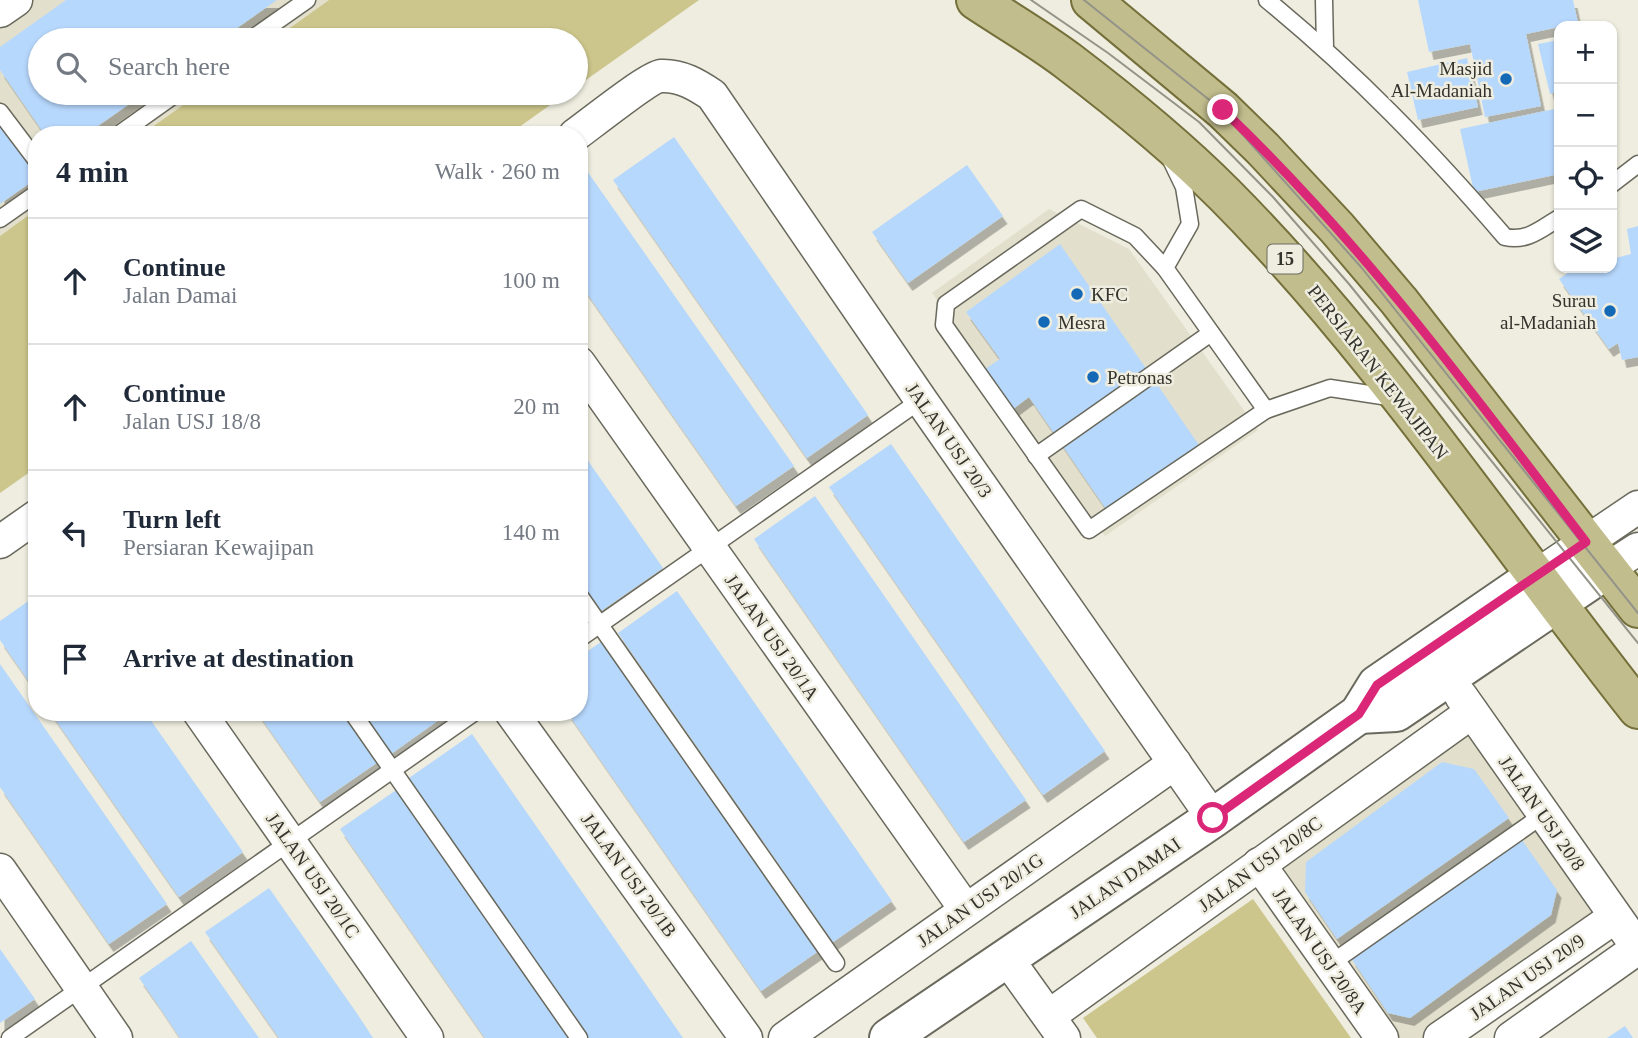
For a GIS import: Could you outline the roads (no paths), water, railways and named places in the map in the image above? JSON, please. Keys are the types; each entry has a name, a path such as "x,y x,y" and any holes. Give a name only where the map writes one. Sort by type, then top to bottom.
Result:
{"main road":[{"name":"PERSIARAN KEWAJIPAN","path":"976,0 1067,60 1159,135 1222,193 1303,277 1401,399 1638,709"},
{"path":"1091,0 1223,110 1337,228 1610,553 1638,608"}],"street":[{"path":"0,11 16,0"},
{"name":"JALAN USJ 20/3","path":"588,126 658,76 675,77 694,83 712,95 1213,818"},
{"name":"JALAN USJ 20/1A","path":"588,376 966,910"},
{"path":"1610,553 1638,507"},
{"path":"0,542 28,522"},
{"name":"JALAN DAMAI","path":"888,1038 1213,818 1359,714 1377,685 1610,553"},
{"name":"JALAN DAMAI","path":"1359,714 1396,712 1447,678 1546,590"},
{"name":"JALAN USJ 20/8","path":"1447,678 1638,948"},
{"name":"JALAN USJ 20/8C","path":"1056,1027 1258,864 1472,712"},
{"name":"JALAN USJ 20/1C","path":"205,721 427,1038"},
{"name":"JALAN USJ 20/1B","path":"517,721 746,1038"},
{"name":"JALAN USJ 20/1G","path":"785,1038 1175,763"},
{"name":"JALAN USJ 20/8A","path":"1258,864 1382,1038"},
{"path":"0,870 116,1038"},
{"name":"JALAN USJ 20/9","path":"1440,1038 1615,917"},
{"path":"1511,1038 1638,948"},
{"path":"1006,957 1056,1027"}],"lane":[{"path":"267,28 307,0"},
{"path":"1267,0 1325,48 1441,163 1505,237 1527,238 1554,221"},
{"path":"1324,0 1325,48"},
{"path":"131,126 160,105"},
{"path":"0,112 28,149"},
{"path":"1159,135 1184,187 1190,224 1165,268"},
{"path":"1617,180 1638,164"},
{"path":"0,219 28,199"},
{"path":"1266,410 1165,268 1135,236 1081,209 946,304 944,325 1089,530 1266,410 1330,388 1401,399"},
{"path":"1037,456 1211,332"},
{"path":"588,633 921,400"},
{"path":"588,608 836,962"},
{"path":"358,721 579,1038"},
{"path":"10,1038 462,721"},
{"path":"1330,964 1543,815"}],"tram line":[{"path":"1031,0 1108,53 1199,122 1273,197 1349,284 1638,643"},
{"path":"1084,0 1217,106 1361,267 1638,613"}],"place":[{"name":"Masjid Al-Madaniah","path":"1506,79"},
{"name":"KFC","path":"1077,294"},
{"name":"Surau al-Madaniah","path":"1610,311"},
{"name":"Mesra","path":"1044,322"},
{"name":"Petronas","path":"1093,377"}]}
